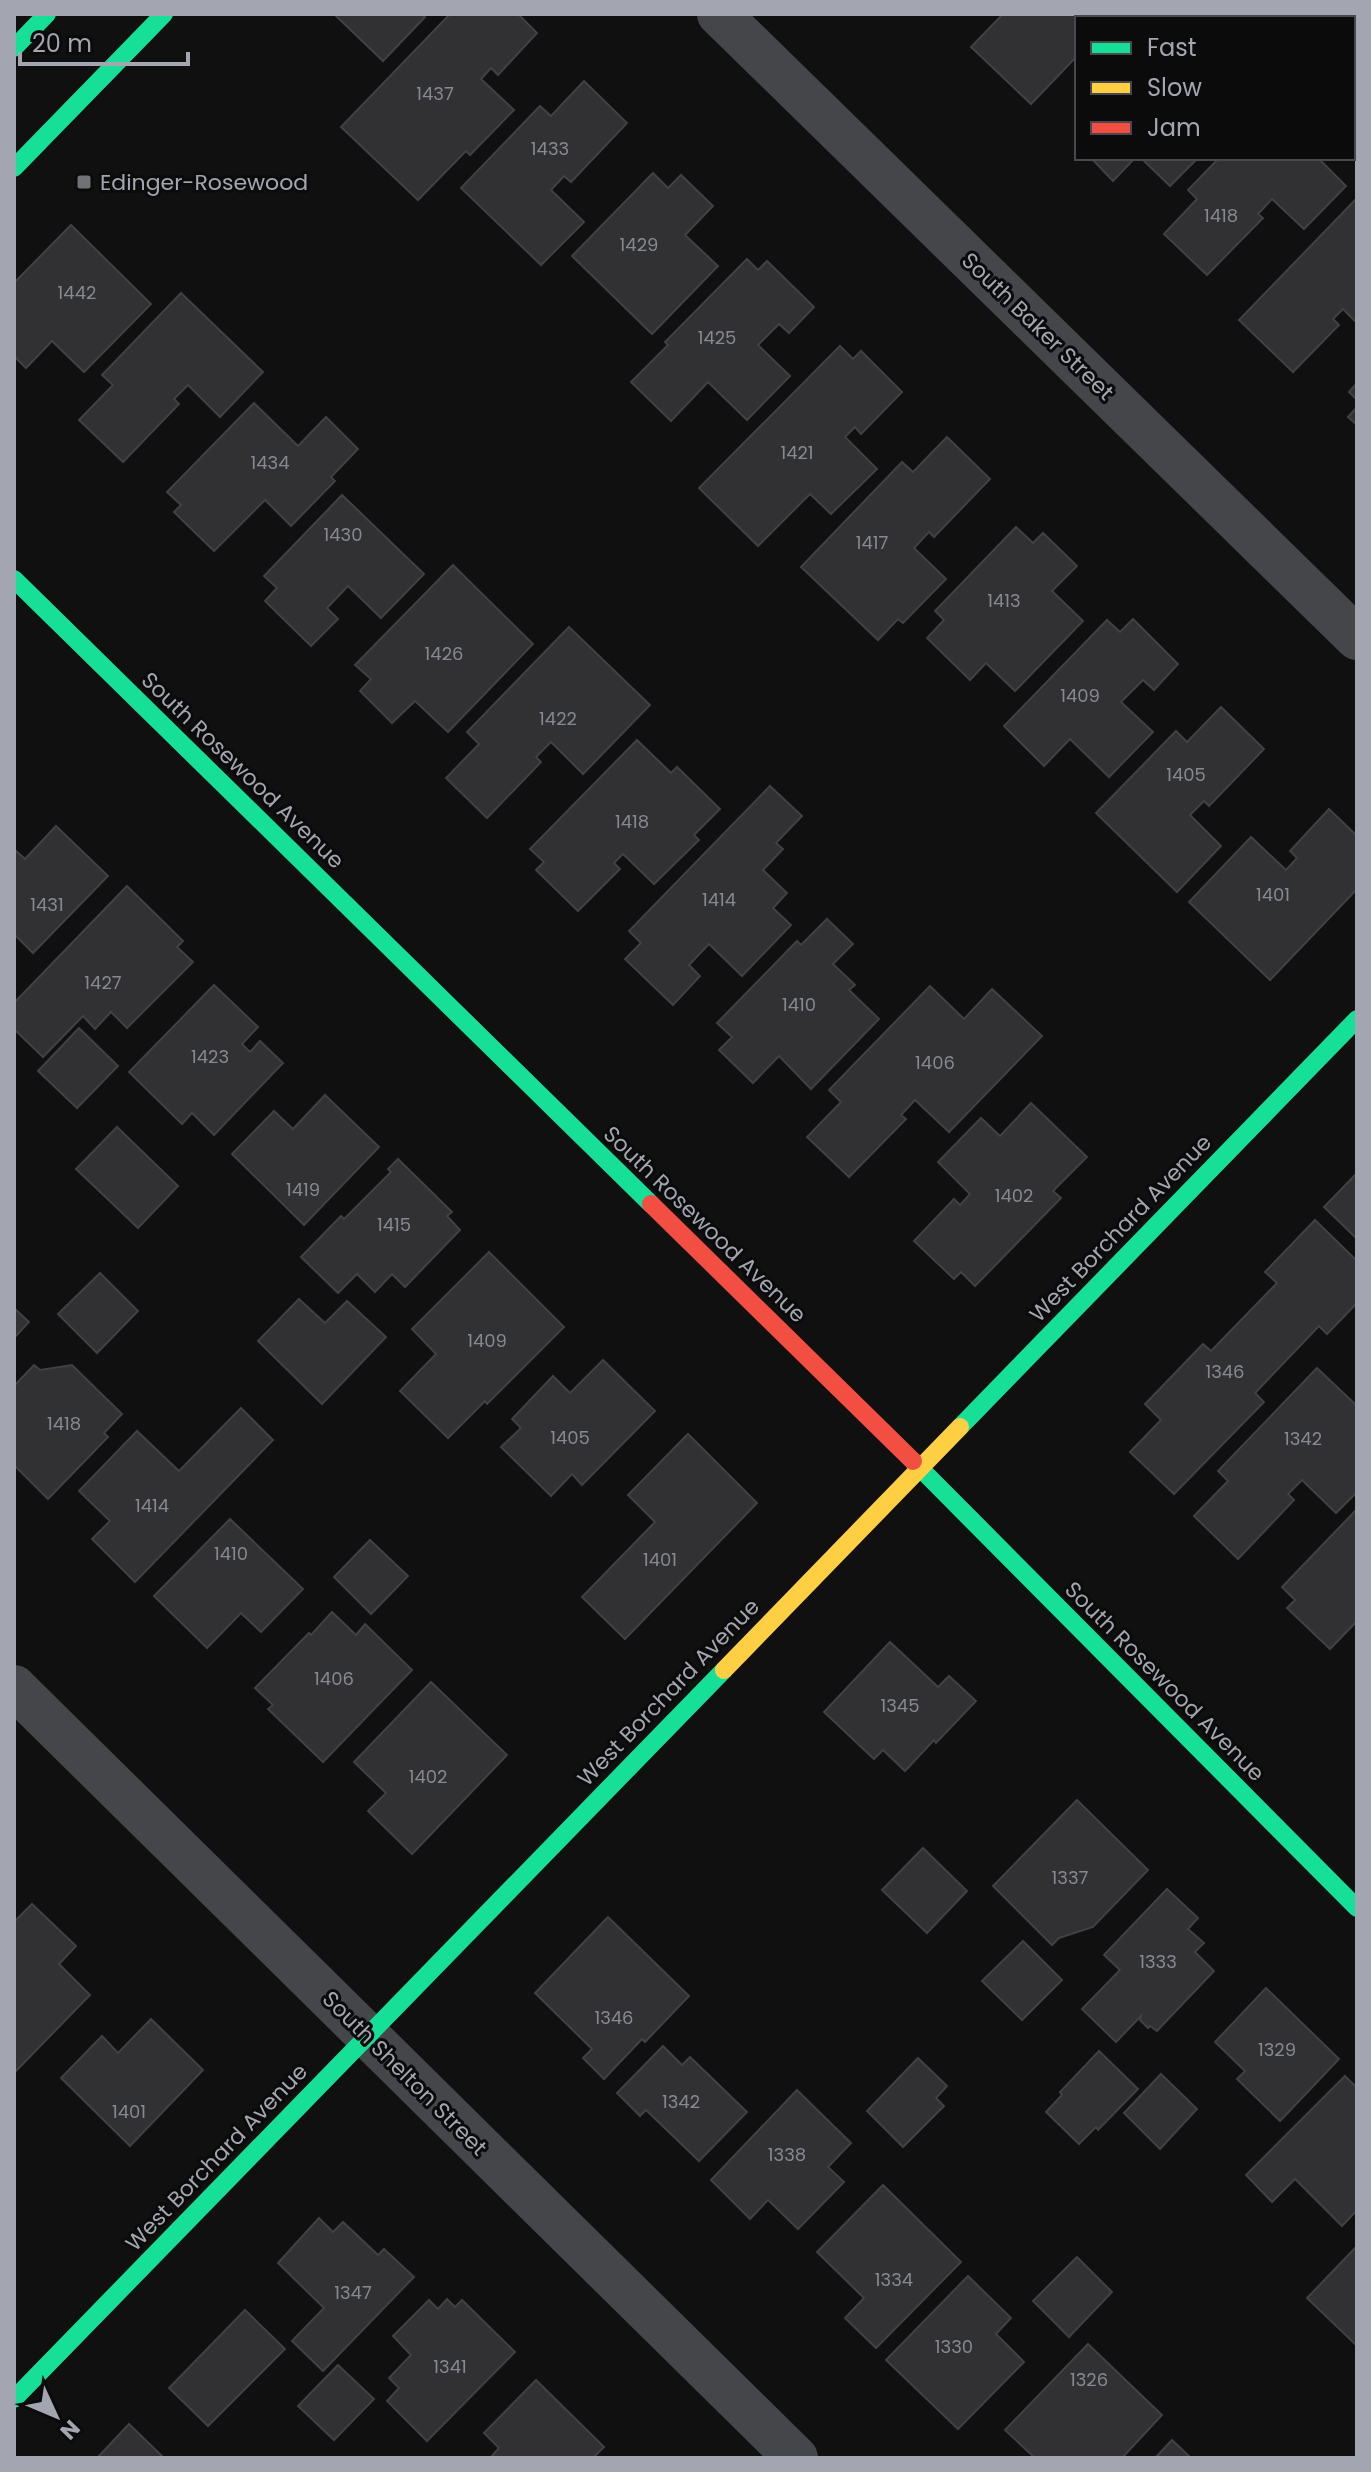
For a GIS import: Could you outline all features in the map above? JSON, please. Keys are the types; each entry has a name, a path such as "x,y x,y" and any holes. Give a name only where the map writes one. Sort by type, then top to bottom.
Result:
{"street":[{"path":"14,48 47,14"},
{"path":"14,168 164,14"},
{"name":"South Baker Street","path":"719,14 1357,638"},
{"name":"South Rosewood Avenue","path":"14,579 920,1468 1357,1908"},
{"name":"West Borchard Avenue","path":"14,2399 1357,1019"},
{"name":"South Shelton Street","path":"14,1687 796,2458"}],"building":[{"path":"334,14 421,14 425,17 383,61"},
{"path":"450,14 518,14 537,33 498,75 491,68 481,79 514,110 470,155 466,151 418,200 341,127"},
{"path":"1003,14 1155,14 1075,16 1075,58 1031,104 971,47"},
{"path":"584,81 627,123 571,182 564,176 551,190 584,222 541,265 461,188 540,106 551,116"},
{"path":"1093,160 1133,160 1113,181"},
{"path":"1143,160 1196,160 1170,186"},
{"path":"1217,160 1320,160 1346,186 1304,229 1272,199 1258,214 1263,218 1207,275 1164,234 1197,199 1188,190"},
{"path":"653,173 668,188 681,175 713,206 685,235 718,266 652,334 572,256"},
{"path":"1357,198 1357,323 1343,309 1333,319 1339,325 1293,372 1239,320"},
{"path":"71,225 151,304 84,372 52,341 26,368 14,356 14,283"},
{"path":"747,259 758,270 767,261 814,307 789,333 779,324 758,345 790,376 747,420 708,382 671,421 631,382 668,345 665,342"},
{"path":"181,293 263,372 220,417 188,385 174,399 179,404 123,462 79,420 113,385 102,375"},
{"path":"840,346 853,359 861,351 902,392 861,434 855,427 845,437 877,469 831,514 810,494 758,546 699,488"},
{"path":"1357,383 1357,400 1349,392"},
{"path":"254,403 298,446 326,417 358,449 331,477 335,481 291,526 265,500 214,551 174,512 181,505 167,492"},
{"path":"1357,407 1357,425 1348,417"},
{"path":"947,437 990,479 934,537 929,532 914,548 946,579 903,623 898,619 878,640 801,567 902,462 913,472"},
{"path":"342,495 424,574 381,618 348,586 327,608 338,619 311,646 265,601 277,588 264,576"},
{"path":"1016,527 1033,543 1043,533 1077,566 1052,591 1083,621 1015,691 986,663 970,680 927,638 944,620 935,611"},
{"path":"453,565 533,644 448,732 415,701 392,723 360,691 371,679 355,665"},
{"path":"1133,619 1178,664 1154,690 1143,680 1121,702 1153,732 1109,777 1070,739 1044,766 1004,726 1107,620 1120,632"},
{"path":"569,627 650,705 583,774 551,742 536,757 541,762 487,818 446,778 479,744 467,732"},
{"path":"1221,707 1264,749 1209,806 1204,801 1190,815 1221,846 1177,892 1096,813 1176,731 1187,742"},
{"path":"637,740 671,773 677,767 720,809 694,835 699,840 654,884 623,854 614,863 620,869 578,911 536,870 544,862 530,849"},
{"path":"770,786 802,816 776,843 783,849 763,870 787,893 773,908 791,925 742,976 709,944 689,965 700,976 673,1005 625,959 641,943 629,931"},
{"path":"1329,809 1357,836 1357,889 1270,980 1189,902 1251,837 1286,870 1297,858 1290,851"},
{"path":"56,826 108,876 33,953 14,934 14,849 25,859"},
{"path":"127,886 183,941 177,947 193,962 127,1028 111,1012 95,1029 83,1016 43,1057 14,1029 14,1003"},
{"path":"827,919 853,944 833,964 855,985 849,990 879,1019 811,1089 779,1056 753,1083 719,1050 732,1037 717,1023 797,941 801,945"},
{"path":"214,985 258,1027 242,1044 250,1052 260,1041 283,1063 214,1135 192,1113 182,1124 129,1072"},
{"path":"930,986 964,1019 992,989 1042,1036 949,1132 915,1100 901,1115 906,1119 849,1177 807,1137 841,1102 829,1090"},
{"path":"79,1028 118,1066 77,1108 38,1071"},
{"path":"325,1095 379,1147 304,1225 232,1154 274,1111 293,1129"},
{"path":"1031,1103 1087,1157 1053,1191 1061,1198 975,1286 961,1272 954,1279 914,1241 954,1199 960,1205 970,1194 938,1162 981,1118 1000,1136"},
{"path":"117,1127 178,1186 138,1228 76,1169"},
{"path":"398,1159 452,1212 447,1216 460,1230 405,1287 392,1274 375,1292 357,1274 338,1293 301,1257 391,1172 388,1169"},
{"path":"1357,1173 1357,1239 1324,1207"},
{"path":"1315,1220 1357,1261 1357,1303 1327,1334 1319,1326 1255,1393 1264,1402 1174,1494 1130,1452 1161,1420 1145,1404 1203,1344 1211,1351 1277,1283 1265,1272"},
{"path":"489,1252 564,1327 448,1438 400,1391 436,1354 412,1329"},
{"path":"100,1273 138,1311 97,1353 58,1314"},
{"path":"299,1299 325,1323 347,1301 386,1337 322,1404 258,1341"},
{"path":"14,1308 29,1322 14,1338"},
{"path":"603,1360 655,1411 582,1485 572,1474 551,1496 501,1447 521,1428 512,1419 553,1376 570,1393"},
{"path":"34,1365 40,1370 72,1365 122,1414 104,1433 108,1437 48,1499 14,1465 14,1386"},
{"path":"1317,1368 1357,1406 1357,1492 1336,1513 1302,1480 1288,1494 1294,1500 1238,1559 1194,1516 1228,1481 1218,1471"},
{"path":"241,1408 273,1440 135,1582 92,1539 110,1521 79,1491 137,1431 179,1471"},
{"path":"688,1434 757,1503 625,1639 582,1597 655,1522 628,1495"},
{"path":"1357,1509 1357,1621 1330,1649 1287,1608 1295,1600 1282,1587"},
{"path":"230,1519 303,1589 261,1632 241,1613 207,1648 154,1596"},
{"path":"370,1540 408,1576 371,1614 334,1577"},
{"path":"332,1612 356,1635 365,1624 412,1670 323,1762 268,1709 273,1705 255,1688"},
{"path":"890,1642 938,1687 949,1676 976,1701 905,1771 883,1750 874,1759 824,1712"},
{"path":"431,1682 507,1755 412,1854 368,1811 386,1793 354,1762"},
{"path":"1077,1800 1148,1870 1093,1927 1059,1938 1052,1945 993,1886"},
{"path":"923,1848 967,1891 927,1933 882,1890"},
{"path":"1167,1889 1198,1918 1188,1929 1204,1943 1195,1952 1214,1971 1157,2031 1150,2026 1148,2028 1140,2020 1141,2016 1116,2042 1082,2009 1120,1970 1104,1955"},
{"path":"32,1904 76,1946 59,1964 90,1995 14,2073 14,1922"},
{"path":"608,1917 689,1996 604,2079 583,2058 592,2049 535,1993"},
{"path":"1023,1941 1062,1980 1022,2020 982,1981"},
{"path":"1266,1988 1339,2059 1280,2121 1237,2079 1245,2071 1215,2042"},
{"path":"151,2019 203,2070 130,2146 61,2078 102,2036 118,2053"},
{"path":"663,2046 682,2065 690,2057 747,2112 699,2161 646,2110 640,2116 617,2093"},
{"path":"1099,2051 1138,2089 1098,2130 1096,2127 1079,2144 1046,2112 1062,2095 1060,2092"},
{"path":"918,2058 947,2086 936,2098 944,2106 903,2147 867,2111"},
{"path":"1161,2074 1197,2109 1160,2149 1124,2113"},
{"path":"1345,2076 1357,2088 1357,2210 1342,2226 1295,2179 1272,2202 1246,2175"},
{"path":"797,2090 851,2143 828,2167 844,2182 798,2229 768,2200 750,2219 711,2180"},
{"path":"883,2185 961,2262 876,2348 845,2318 864,2298 817,2252"},
{"path":"319,2218 333,2232 343,2222 378,2255 384,2249 414,2277 323,2371 292,2341 324,2308 278,2263"},
{"path":"1357,2246 1357,2346 1307,2298"},
{"path":"1077,2257 1112,2292 1069,2337 1033,2301"},
{"path":"968,2276 1011,2318 996,2334 1024,2362 958,2429 886,2360"},
{"path":"447,2299 455,2307 462,2300 515,2352 427,2441 387,2401 399,2388 389,2378 411,2355 393,2336 429,2300 438,2309"},
{"path":"245,2310 285,2349 208,2426 169,2388"},
{"path":"1088,2344 1162,2415 1122,2458 1035,2458 1005,2430"},
{"path":"338,2365 374,2399 334,2440 298,2406"},
{"path":"536,2380 604,2447 593,2458 490,2458 499,2448 484,2433"},
{"path":"129,2424 164,2458 97,2458"},
{"path":"1172,2440 1191,2458 1155,2458"}],"traffic: fast":[{"path":"14,48 47,14"},
{"path":"14,168 164,14"},
{"path":"14,579 651,1204"},
{"path":"960,1427 1357,1019"},
{"path":"913,1461 1357,1908"},
{"path":"14,2399 724,1670"}],"traffic: slow":[{"path":"724,1670 960,1427"}],"traffic: jam":[{"path":"651,1204 913,1461"}],"place":[{"name":"Edinger-Rosewood","path":"84,182"}]}
